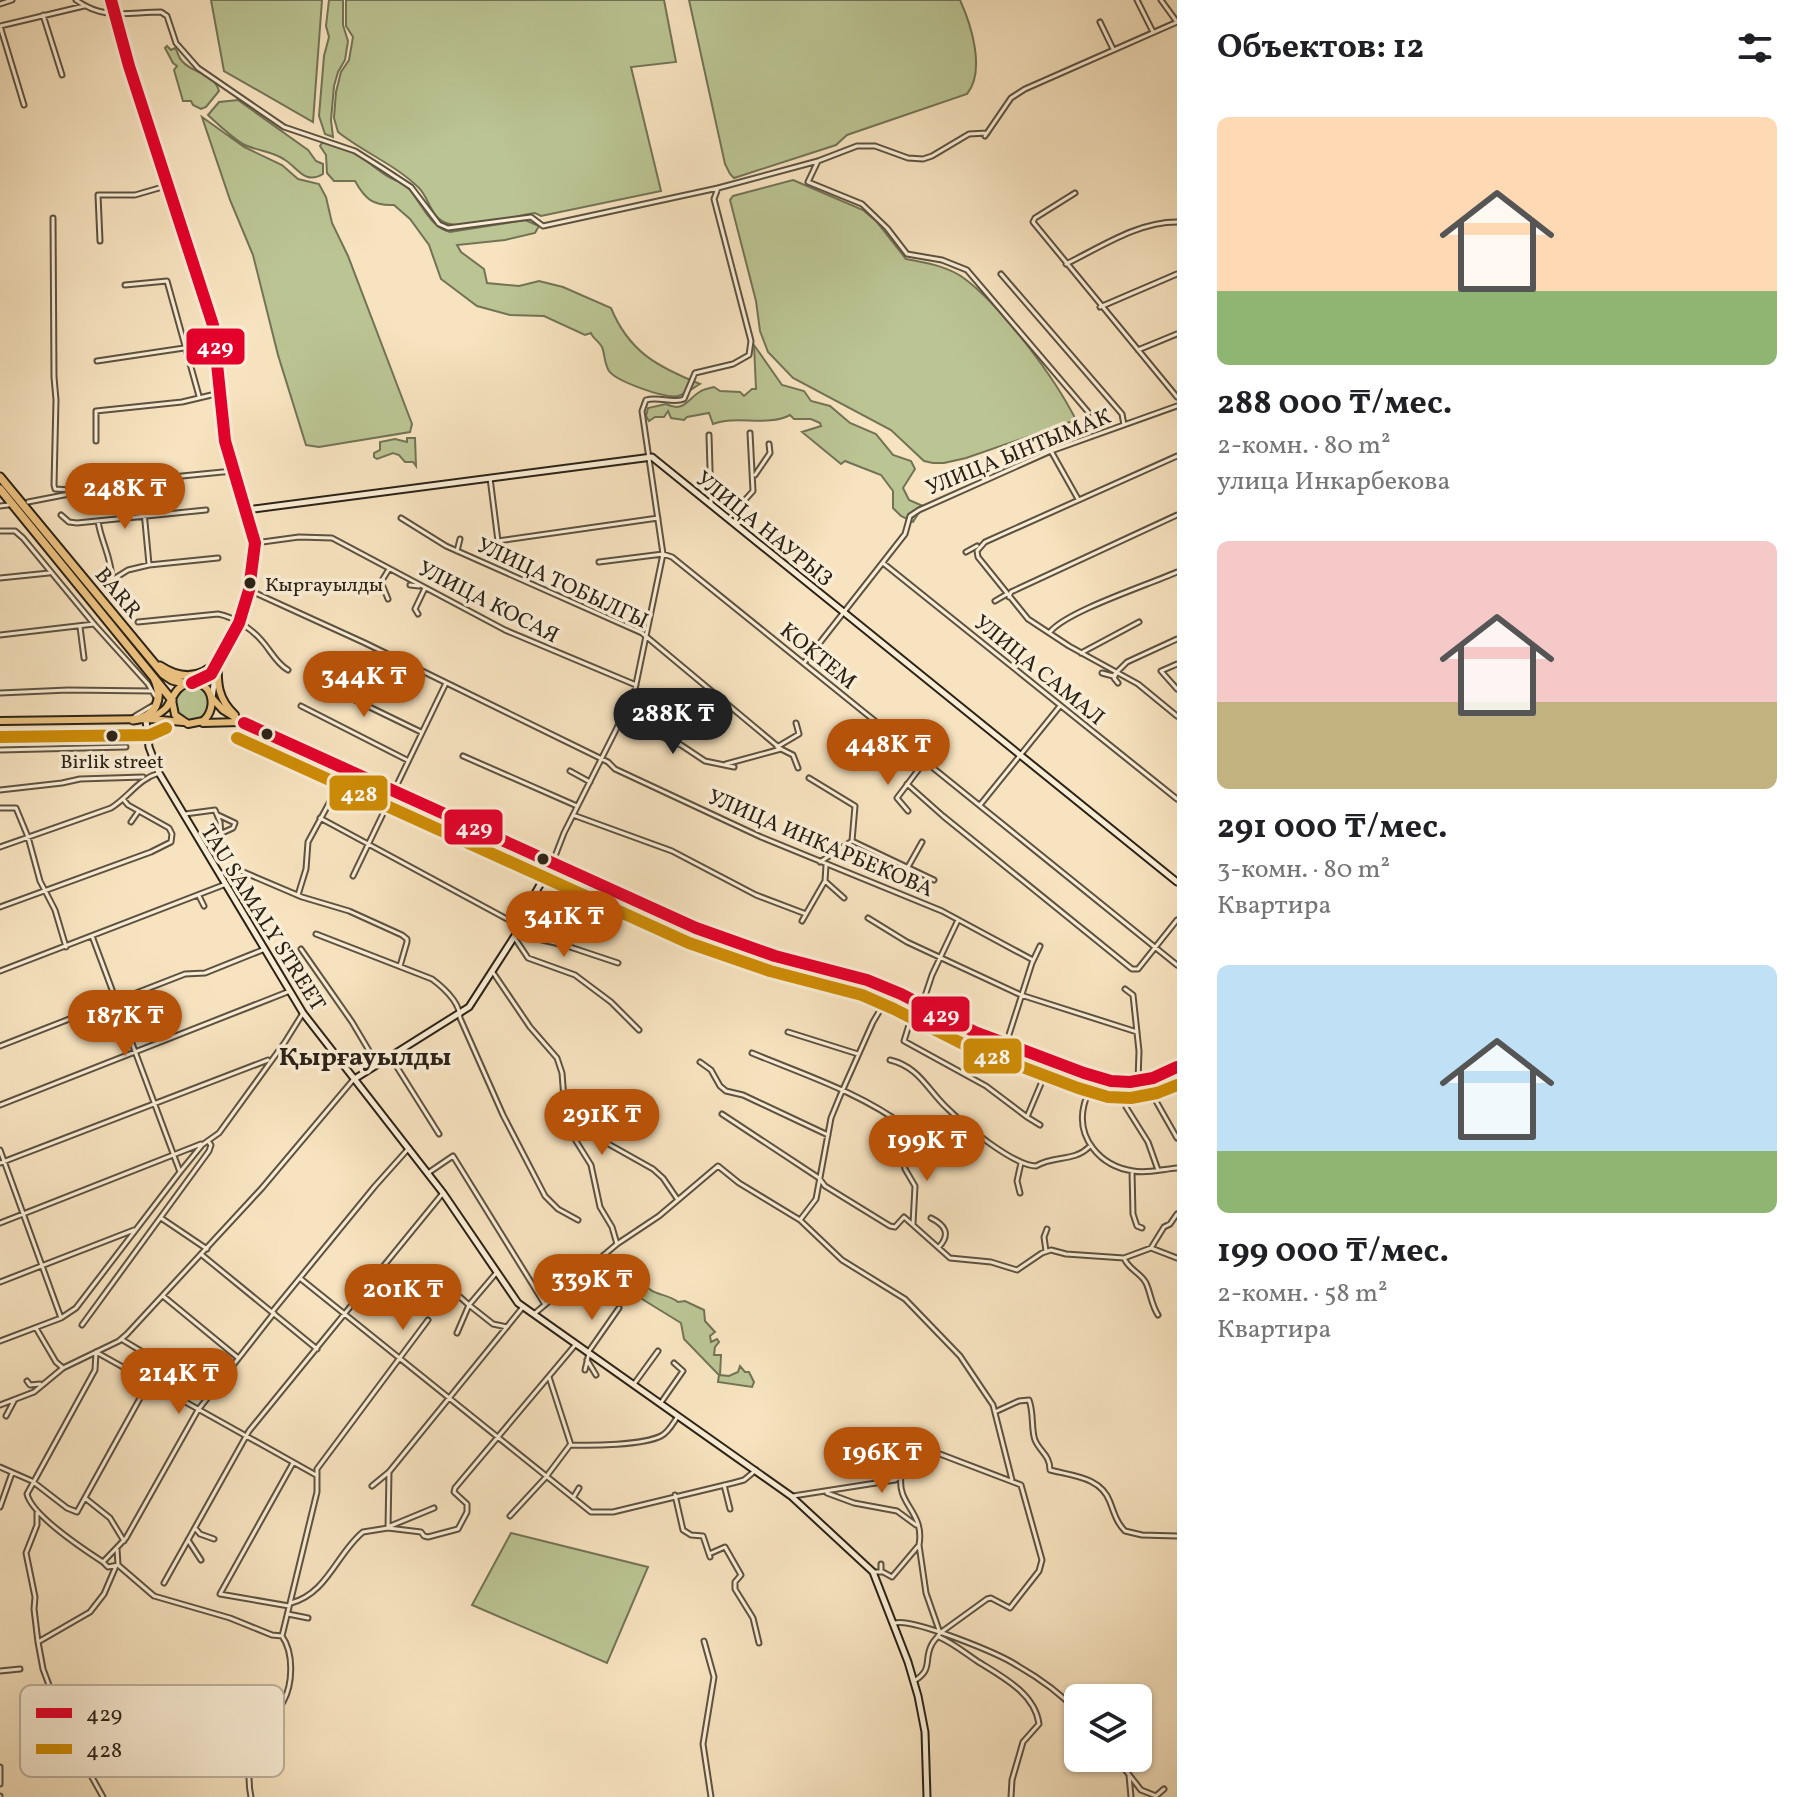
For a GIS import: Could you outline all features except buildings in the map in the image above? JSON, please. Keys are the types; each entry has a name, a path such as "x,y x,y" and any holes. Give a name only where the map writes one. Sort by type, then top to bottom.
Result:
{"highway":[{"name":"BARR","path":"0,477 168,678 190,684"},
{"name":"BARR","path":"0,489 172,700"},
{"path":"151,658 171,673 182,676 205,673 218,661"},
{"path":"133,720 148,715 157,704 159,688 151,673"}],"main road":[{"path":"218,661 220,695 227,707 244,723"},
{"path":"151,720 172,700 177,689 190,684 206,688 223,710 244,723 729,941 831,969 892,990 961,1026 1098,1077 1125,1082 1141,1081 1177,1067"},
{"path":"198,723 210,715 212,698"},
{"path":"172,700 173,710 183,722"},
{"path":"0,721 244,723"}],"street":[{"path":"0,4 12,0"},
{"path":"76,0 84,6 116,16 161,12 167,16 176,43 198,68 284,127 320,137 369,159 411,187 439,224 448,228 531,217 543,226 718,188 818,161 857,146 875,146 908,158 923,159 969,134 986,135 1011,98 1025,89 1177,22 1161,0"},
{"path":"111,0 166,186 213,325 225,441 255,543 249,590 239,623 209,676 190,684"},
{"path":"1137,0 1153,32"},
{"path":"24,105 0,26 84,6"},
{"path":"43,15 62,75"},
{"path":"1100,22 1113,49"},
{"path":"818,161 808,182 862,204 887,228 907,254 942,260 967,270 1089,413"},
{"path":"100,241 98,195 135,195 166,186"},
{"path":"0,1405 34,1392 63,1368 121,1339 202,1255 356,1078 469,1007 515,935 622,720 636,685 663,554 642,411 646,400 653,398 678,402 684,399 695,373 733,364 749,355 751,341 714,199 718,188"},
{"path":"1075,193 1033,222 1100,307 1177,396"},
{"path":"53,218 54,485 60,491 88,491"},
{"path":"1066,264 1133,230 1156,222 1177,222"},
{"path":"1001,274 1122,414 1124,425"},
{"path":"1100,307 1177,274"},
{"path":"125,285 167,281 199,396"},
{"path":"1138,350 1177,334"},
{"path":"97,361 184,348"},
{"path":"96,441 96,411 182,402 220,393"},
{"name":"УЛИЦА ЫНТЫМАК","path":"804,663 905,534 910,516 1051,451 1177,406"},
{"path":"728,519 753,491 750,433"},
{"path":"709,435 711,505"},
{"path":"754,479 770,453 769,444"},
{"path":"1051,451 1078,499"},
{"path":"246,510 648,456"},
{"name":"УЛИЦА НАУРЫЗ","path":"648,456 1177,882"},
{"path":"966,552 1177,456"},
{"path":"28,502 141,480 233,471"},
{"path":"490,477 498,541 658,518"},
{"path":"141,480 149,565"},
{"path":"0,506 8,505"},
{"path":"61,515 69,522 98,521 206,510"},
{"path":"995,601 1177,515"},
{"name":"УЛИЦА ТОБЫЛГЫ","path":"401,518 457,551 645,635 779,748 793,755 798,768"},
{"path":"98,521 108,552 112,580 128,570 149,565 218,558"},
{"path":"0,531 15,531 154,692 155,704 137,714 133,720"},
{"name":"УЛИЦА КОСАЯ","path":"255,543 299,537 332,538 529,641 636,685"},
{"path":"457,551 460,539"},
{"path":"983,543 977,549 978,557 1028,619 1138,684 1177,716"},
{"path":"599,562 663,554"},
{"name":"KOKTEM","path":"663,554 679,562 1177,965"},
{"name":"УЛИЦА САМАЛ","path":"883,563 1177,799"},
{"path":"388,599 381,582 389,569"},
{"path":"1050,632 1055,626 1084,611 1177,572"},
{"path":"0,578 49,573"},
{"path":"410,585 424,587 415,609 418,614"},
{"name":"УЛИЦА ИНКАРБЕКОВА","path":"249,590 761,837 924,903 1033,960"},
{"path":"138,622 218,614 228,616 263,642 279,665 288,670"},
{"path":"1081,653 1139,622"},
{"path":"0,635 94,624"},
{"path":"80,627 84,658"},
{"path":"1102,673 1109,676 1116,673 1127,662 1177,639"},
{"path":"642,653 648,644 654,643"},
{"path":"212,698 218,661"},
{"path":"1177,664 1161,671 1177,689"},
{"path":"1116,673 1114,678 1118,683"},
{"path":"318,682 421,732"},
{"path":"353,876 446,683"},
{"path":"0,693 58,690 154,692"},
{"path":"980,805 1060,705"},
{"path":"301,706 407,760"},
{"name":"TAU SAMALY STREET","path":"151,720 149,747 159,773 303,1013 443,1193 523,1307 791,1496 873,1572 914,1681 925,1732 927,1797"},
{"path":"622,720 681,745 705,761 734,767"},
{"path":"723,765 779,748 799,734 796,723"},
{"path":"0,750 126,747"},
{"path":"463,756 577,806"},
{"path":"908,811 897,800 925,761"},
{"path":"298,895 306,869 308,842 347,770"},
{"path":"570,771 590,782"},
{"path":"0,790 80,779 143,777 159,773"},
{"path":"0,847 111,808 143,777"},
{"path":"809,778 855,806 852,841"},
{"path":"907,784 1132,969 1138,969 1177,920"},
{"path":"0,907 171,842 173,837 169,828 138,812 123,799"},
{"path":"0,808 16,808 66,947"},
{"path":"182,814 212,809 235,823 233,828 222,833"},
{"path":"131,822 138,812"},
{"path":"218,815 222,844 226,850"},
{"path":"573,815 672,851 756,895 806,914"},
{"path":"320,818 507,919 520,921"},
{"path":"820,862 852,841"},
{"path":"852,841 934,880"},
{"path":"908,867 922,842"},
{"path":"802,921 825,881 826,865"},
{"path":"220,874 234,868 298,895 349,911 407,939 400,966"},
{"path":"825,881 844,898"},
{"path":"0,971 226,884"},
{"path":"199,896 204,906"},
{"path":"868,918 941,959 1021,995 1137,1032"},
{"path":"958,920 904,1041 986,1086 1040,1125"},
{"path":"316,934 432,979 444,989 460,1013 503,1115 545,1196 558,1209 578,1220"},
{"path":"515,935 564,945 618,963"},
{"path":"515,935 528,958 575,975 611,1002 639,1030"},
{"path":"92,936 180,1172"},
{"path":"1006,1044 1040,946"},
{"path":"0,1046 185,974 205,973 265,949"},
{"path":"301,949 377,1064"},
{"path":"491,971 530,1027 557,1058 562,1073 564,1119 591,1165 600,1207 612,1227 617,1244"},
{"path":"1125,989 1133,995 1141,1081 1177,1138"},
{"path":"800,1220 814,1204 831,1118 858,1054 892,990"},
{"path":"0,1105 290,991"},
{"path":"0,1223 173,1156 219,1133 303,1013"},
{"path":"788,1032 858,1054"},
{"path":"752,1053 867,1101 904,1124 906,1127 898,1137 905,1169 915,1186 913,1224"},
{"path":"390,1056 439,1134"},
{"path":"2,1162 271,1058"},
{"path":"890,1060 907,1066 922,1077 962,1122 1021,1163 1036,1166 1046,1160 1079,1156 1089,1147"},
{"path":"1027,1117 1051,1060"},
{"path":"700,1062 711,1070 726,1091 743,1095 828,1135"},
{"path":"1098,1077 1086,1098 1083,1111 1082,1130 1089,1147 1105,1159 1132,1171 1177,1168"},
{"path":"1125,1082 1126,1107 1148,1142 1158,1170"},
{"path":"722,1114 819,1178 825,1186 890,1226 895,1227 904,1217 950,1258 991,1262 1017,1270 1046,1251 1124,1258 1151,1248 1164,1227 1177,1216"},
{"path":"564,1119 653,1169 678,1200"},
{"path":"0,1341 61,1318 76,1308 206,1142"},
{"path":"82,1325 209,1151 211,1145 206,1142"},
{"path":"899,1142 913,1146 941,1142"},
{"path":"103,1562 124,1541 198,1410 375,1186 409,1148"},
{"path":"0,1150 61,1318"},
{"path":"428,1173 453,1156 544,1303"},
{"path":"1020,1193 1017,1181 1021,1163"},
{"path":"534,1314 617,1244 678,1200 718,1166 739,1183 800,1220 842,1260 911,1304 964,1361 996,1411 1012,1480"},
{"path":"1132,1171 1133,1214 1137,1226 1142,1228"},
{"path":"164,1583 246,1436 443,1193"},
{"path":"161,1218 207,1249"},
{"path":"931,1218 941,1223 946,1231 939,1247"},
{"path":"0,1282 137,1228"},
{"path":"1046,1251 1044,1237 1047,1229"},
{"path":"1151,1248 1177,1258"},
{"path":"202,1255 317,1349"},
{"path":"1124,1258 1126,1264 1144,1280 1158,1315"},
{"path":"382,1268 421,1299"},
{"path":"457,1333 469,1305 497,1272"},
{"path":"301,1279 496,1438 596,1513 613,1512 744,1480 756,1470"},
{"path":"444,1283 493,1324 507,1327"},
{"path":"163,1296 238,1357"},
{"path":"372,1486 389,1472 523,1307"},
{"path":"585,1370 588,1355 619,1308"},
{"path":"284,1699 289,1688 290,1663 287,1644 282,1636 317,1492 317,1469 428,1320"},
{"path":"35,1327 63,1368"},
{"path":"121,1339 156,1360 172,1359 203,1377"},
{"path":"388,1527 421,1532 428,1537 458,1529 467,1512 467,1504 453,1492 576,1344"},
{"path":"634,1384 658,1351"},
{"path":"96,1352 317,1476"},
{"path":"96,1352 95,1370 32,1481 27,1494 29,1502 62,1534 108,1567 117,1566 154,1596 282,1636"},
{"path":"588,1355 596,1375"},
{"path":"660,1404 683,1371 674,1363"},
{"path":"548,1377 571,1445"},
{"path":"27,1381 34,1386 44,1383"},
{"path":"0,1467 32,1481 77,1512 149,1382"},
{"path":"996,1411 1029,1400 1035,1439 1048,1457 1050,1470 1087,1479 1100,1486 1125,1531 1177,1536"},
{"path":"6,1416 14,1401"},
{"path":"571,1445 609,1446 617,1442 652,1439 664,1435 678,1416"},
{"path":"510,1516 571,1445"},
{"path":"914,1681 923,1676 927,1669 932,1643 939,1635 987,1599 1010,1608 1039,1571 1041,1551 1021,1485 932,1451 924,1453 908,1466 901,1477 901,1493 914,1510 926,1593 939,1635 1005,1678 1038,1715 1039,1724 1023,1742 1012,1780 1011,1797"},
{"path":"293,1463 220,1594 291,1604 316,1590 363,1532 388,1527 434,1508"},
{"path":"388,1527 389,1472"},
{"path":"0,1507 12,1473"},
{"path":"791,1496 901,1477"},
{"path":"724,1485 730,1509"},
{"path":"573,1498 579,1488"},
{"path":"824,1492 845,1501 902,1513 918,1528"},
{"path":"675,1495 683,1530 691,1535 703,1536 709,1556 725,1547 729,1551 741,1575 735,1582 735,1589 753,1618 759,1643"},
{"path":"85,1498 110,1518 124,1541"},
{"path":"37,1511 37,1525 26,1553 35,1597 38,1642 49,1685"},
{"path":"195,1528 200,1534 214,1539"},
{"path":"188,1540 201,1560"},
{"path":"873,1572 892,1577 919,1545"},
{"path":"38,1642 90,1612 104,1594 117,1566 118,1547"},
{"path":"881,1564 881,1572"},
{"path":"288,1614 308,1618"},
{"path":"894,1623 908,1621 1020,1667 1064,1701"},
{"path":"704,1641 714,1677 703,1744 711,1797"},
{"path":"0,1671 20,1669"},
{"path":"0,1767 0,1784"},
{"path":"1127,1772 1144,1793 1156,1796 1164,1789"},
{"path":"1129,1775 1131,1797"},
{"path":"92,1777 103,1797"},
{"path":"248,1777 251,1797"}],"green space":[{"path":"211,0 322,0 313,122 224,71"},
{"path":"329,0 343,0 343,25 348,41 345,60 334,86 333,137 325,134 319,116 324,56 329,37 326,26"},
{"path":"346,0 664,0 676,62 631,67 661,191 541,216 535,213 471,225 450,224 439,219 423,193 410,180 338,132 334,118 336,92 341,72 349,60 353,37 346,26"},
{"path":"689,0 960,0 975,47 973,84 967,94 847,135 836,145 734,178 725,164"},
{"path":"167,46 171,50 175,48 187,65 208,76 216,85 219,91 206,107 201,109 191,101 183,101 174,70 177,66 165,48"},
{"path":"238,100 308,150 316,161 323,164 323,174 306,177 280,157 243,144 208,115 219,102"},
{"path":"202,117 244,147 282,165 298,179 319,184 412,424 410,432 319,447 306,445 278,355 253,255 230,200"},
{"path":"324,140 345,146 385,175 403,182 442,229 450,232 525,220 539,226 535,233 505,240 457,245 461,252 484,269 487,283 519,286 539,281 563,287 611,308 627,336 646,356 700,384 678,396 641,388 609,371 602,347 591,333 585,335 544,316 510,315 477,306 441,279 429,245 410,219 394,205 370,200 355,181 334,181 327,173 326,155 320,146"},
{"path":"793,180 863,210 876,221 906,259 944,268 980,291 1026,344 1076,420 966,458 933,463 924,461 891,430 793,378 768,352 760,331 756,301 730,200 733,196"},
{"path":"754,345 782,385 804,391 811,401 830,406 850,423 876,434 893,455 911,461 915,469 903,488 909,500 923,506 913,522 893,508 893,491 881,475 845,461 841,464 802,432 821,426 811,419 794,419 790,415 772,420 732,420 713,424 709,413 684,420 671,418 668,411 664,417 649,421 646,416 648,408 666,404 681,406 706,389 714,387 720,391 740,392 744,396 756,389"},
{"path":"407,438 415,438 416,466 393,453 377,459 374,457 374,453 380,450 380,442 395,439 407,442"},
{"path":"192,686 204,691 209,703 204,715 192,720 180,715 175,703 180,691"},
{"path":"612,1264 632,1283 644,1281 654,1292 704,1310 705,1321 715,1332 710,1336 711,1342 717,1339 719,1342 714,1355 721,1355 720,1375 729,1376 738,1372 740,1366 749,1372 754,1382 752,1387 718,1382 719,1375 684,1339 681,1323 629,1291 614,1277 609,1265"},
{"path":"511,1533 648,1567 607,1663 472,1605"}],"transit line":[{"name":"429","path":"111,0 129,66 213,325 225,441 255,543 249,590 239,623 211,674 192,683"},
{"name":"429","path":"244,723 696,928 775,956 867,980 975,1032 1084,1073 1111,1081 1130,1082 1153,1078 1177,1067"},
{"name":"428","path":"0,737 150,735 166,728"},
{"name":"428","path":"237,738 689,943 770,971 862,995 969,1047 1078,1088 1108,1097 1131,1098 1177,1085"}],"place":[{"name":"Кыргауылды","path":"250,583"},
{"name":"Birlik street","path":"112,736"}],"district":[{"name":"Қырғауылды","path":"365,1056"}]}
